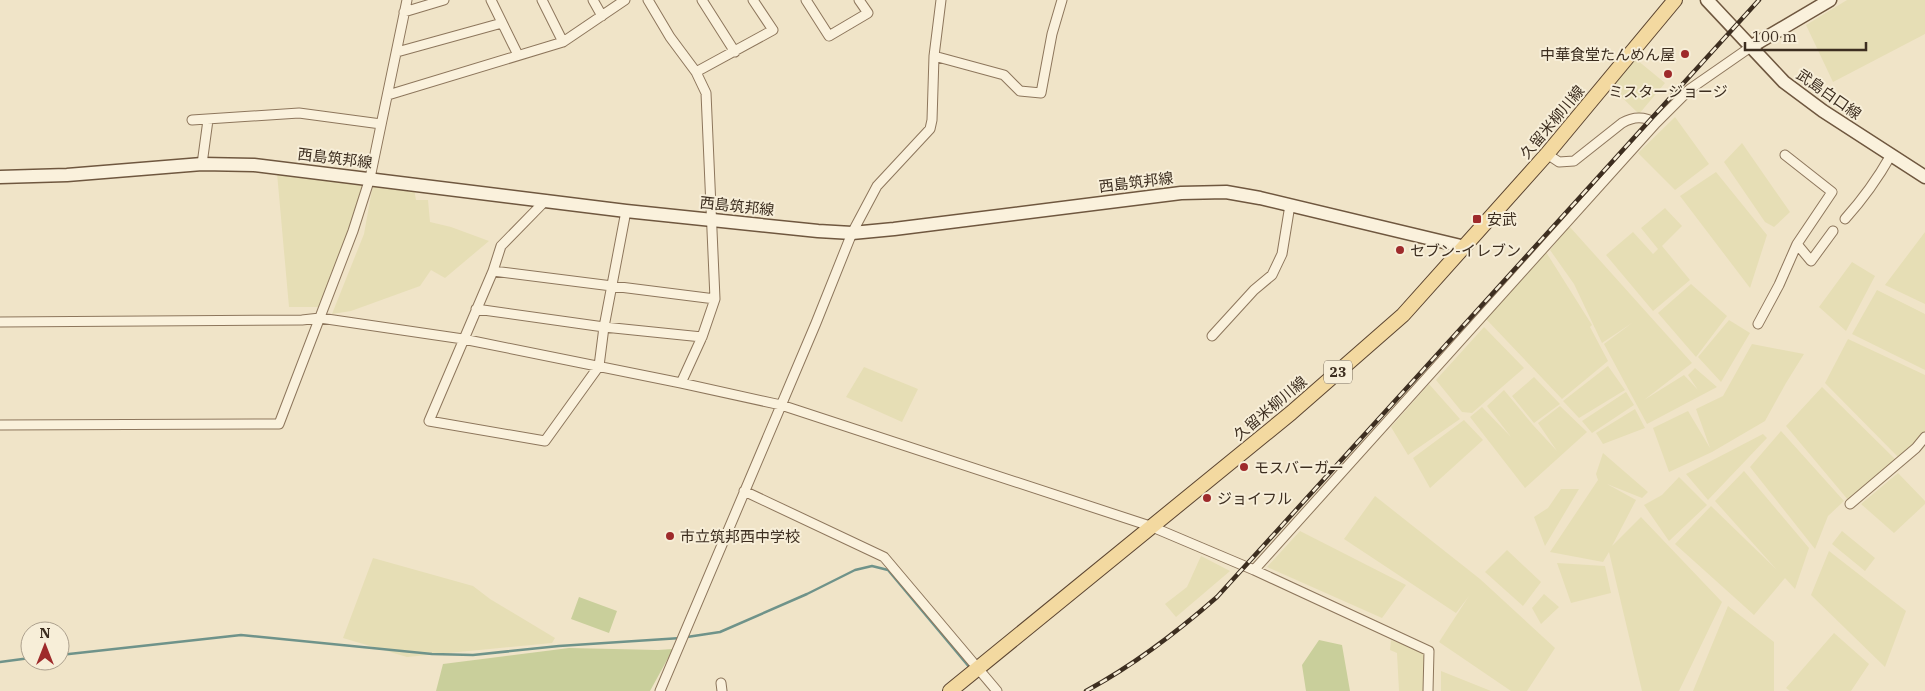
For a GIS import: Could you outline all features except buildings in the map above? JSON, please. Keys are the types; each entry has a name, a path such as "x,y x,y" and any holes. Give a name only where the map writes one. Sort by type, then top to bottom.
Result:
{"main road":[{"name":"久留米柳川線","path":"950,691 1150,526 1291,413 1403,315 1466,247 1547,154 1674,0"},
{"name":"武島白口線","path":"1708,0 1737,34 1752,46 1784,82 1823,111 1925,177"},
{"path":"1752,46 1830,0"},
{"name":"西島筑邦線","path":"0,177 67,175 202,164 254,165 626,211 852,233 1184,193 1226,192 1290,205 1466,247"}],"street":[{"path":"0,425 278,424 353,231 370,178 407,0"},
{"path":"404,12 444,0"},
{"path":"491,0 518,56"},
{"path":"542,0 562,42"},
{"path":"593,0 602,16"},
{"path":"388,95 562,42 625,0"},
{"path":"648,0 670,37 696,72 706,94 715,299 702,337 681,383"},
{"path":"702,0 734,52"},
{"path":"696,72 773,30 753,0"},
{"path":"806,0 829,36 868,13 859,0"},
{"path":"660,691 852,233 877,186 930,129 932,120 934,56 941,0"},
{"path":"934,56 1004,75 1020,91 1040,92 1052,34 1062,0"},
{"path":"397,52 502,22"},
{"path":"1254,570 1656,123 1690,89 1752,46"},
{"path":"192,120 300,112 381,124"},
{"path":"1547,154 1559,162 1574,161 1630,118 1640,117 1656,123"},
{"path":"202,164 208,120"},
{"path":"1845,219 1879,175 1891,154"},
{"path":"1758,324 1779,285 1800,237 1832,192 1785,155"},
{"path":"546,200 501,246 493,270 429,421 545,441 599,366 604,327 626,211"},
{"path":"1212,336 1254,290 1272,275 1282,254 1290,205"},
{"path":"1797,244 1811,261 1833,231"},
{"path":"493,270 715,299"},
{"path":"476,309 604,327 702,337"},
{"path":"0,322 302,320 320,318 463,338 681,383 781,406 1150,526 1254,570 1429,651 1428,691"},
{"path":"1850,504 1916,448 1925,437"},
{"path":"744,491 884,558 997,691"}],"shaded area":[{"path":"1847,0 1925,0 1925,34 1833,82 1806,25"},
{"path":"1631,59 1637,60 1665,83 1639,114 1605,81"},
{"path":"1675,117 1709,164 1675,190 1638,153"},
{"path":"1742,143 1790,212 1774,227 1765,222 1724,162"},
{"path":"1716,172 1767,235 1750,288 1680,196"},
{"path":"277,173 367,183 349,227 323,307 289,307"},
{"path":"373,184 414,189 416,200 428,200 430,222 451,227 489,241 445,278 431,270 420,286 351,311 332,314 364,234"},
{"path":"1665,208 1682,226 1662,246 1690,280 1653,311 1606,255 1633,232 1653,254 1658,249 1641,228"},
{"path":"1569,226 1692,363 1644,400 1684,375 1698,390 1688,375 1695,368 1717,387 1647,424 1604,344 1632,323 1602,343 1574,284 1550,250"},
{"path":"1925,232 1925,304 1885,285"},
{"path":"1546,252 1592,325 1590,327 1608,361 1562,399 1486,319"},
{"path":"1852,262 1875,276 1846,331 1819,307"},
{"path":"1691,284 1727,316 1696,357 1658,313"},
{"path":"1877,290 1925,314 1925,370 1852,334"},
{"path":"1729,320 1750,333 1721,382 1698,357"},
{"path":"1484,327 1524,368 1472,413 1462,412 1436,380"},
{"path":"1848,339 1925,375 1925,432 1900,459 1825,383"},
{"path":"1752,344 1804,354 1765,421 1712,452 1669,472 1653,428 1688,411 1710,448 1696,409 1723,396"},
{"path":"1608,366 1625,390 1579,418 1563,401"},
{"path":"864,367 918,389 902,422 846,397"},
{"path":"1534,377 1560,404 1534,423 1512,396"},
{"path":"1429,384 1460,419 1408,455 1391,427"},
{"path":"1822,387 1896,460 1849,501 1786,426"},
{"path":"1504,390 1557,451 1538,423 1560,406 1587,432 1525,488 1470,417 1482,407 1511,437 1487,406"},
{"path":"1626,392 1634,405 1592,433 1582,421"},
{"path":"1635,409 1645,428 1603,444 1596,433"},
{"path":"1464,420 1483,440 1430,488 1413,458"},
{"path":"1781,431 1844,501 1828,516 1815,549 1750,467"},
{"path":"1763,434 1767,438 1708,500 1686,474"},
{"path":"1603,453 1648,492 1642,498 1607,484 1636,500 1612,546 1641,517 1722,602 1679,691 1642,691 1609,552 1603,562 1550,552 1598,480 1596,474"},
{"path":"1744,471 1809,548 1795,589 1785,578 1754,615 1675,544 1711,506 1777,570 1715,501"},
{"path":"1898,473 1925,501 1925,504 1894,533 1861,504"},
{"path":"1679,477 1707,505 1669,541 1644,505 1662,495"},
{"path":"1561,489 1579,489 1545,546 1534,517 1548,508"},
{"path":"1375,496 1480,579 1555,648 1527,691 1511,691 1439,642 1469,596 1456,613 1344,539"},
{"path":"1300,531 1406,585 1382,618 1267,567"},
{"path":"1842,531 1875,558 1865,571 1832,544"},
{"path":"1507,550 1541,582 1523,606 1485,572"},
{"path":"1829,551 1906,611 1885,667 1811,595"},
{"path":"1201,556 1230,571 1176,617 1165,604 1187,587"},
{"path":"373,558 473,586 490,599 555,638 552,643 407,657 343,638"},
{"path":"1557,563 1605,566 1611,593 1571,603"},
{"path":"1544,594 1559,607 1541,624 1532,608"},
{"path":"1728,606 1774,642 1774,691 1693,691"},
{"path":"1834,633 1869,664 1851,691 1790,691 1786,688"},
{"path":"1391,640 1427,652 1427,691 1399,691 1397,653 1390,650"},
{"path":"1441,671 1491,691 1441,691"}],"green space":[{"path":"579,597 617,611 609,633 571,619"},
{"path":"1319,640 1342,645 1350,691 1306,691 1302,665"},
{"path":"569,648 673,649 650,691 436,691 443,664"}],"waterway":[{"path":"687,637 720,632 807,594 855,570 872,566 888,570 970,668"},
{"path":"70,654 241,635 432,654 473,655 559,646 681,638"},
{"path":"0,662 20,659"}],"railway":[{"path":"1086,691 1154,648 1217,597 1759,0"}],"place":[{"name":"中華食堂たんめん屋","path":"1685,54"},
{"name":"ミスタージョージ","path":"1668,74"},
{"name":"安武","path":"1477,219"},
{"name":"セブン-イレブン","path":"1400,250"},
{"name":"モスバーガー","path":"1244,467"},
{"name":"ジョイフル","path":"1207,498"},
{"name":"市立筑邦西中学校","path":"670,536"}]}
